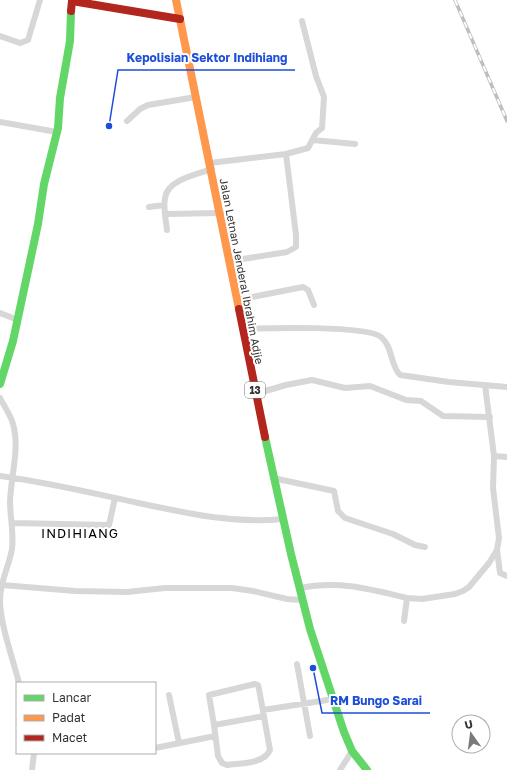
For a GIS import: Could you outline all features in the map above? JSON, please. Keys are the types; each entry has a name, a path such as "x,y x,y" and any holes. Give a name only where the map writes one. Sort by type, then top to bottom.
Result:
{"main road":[{"name":"Jalan Letnan Jenderal Ibrahim Adjie","path":"176,0 221,213 255,394 282,519 302,600 310,629 352,751 367,770"},
{"path":"1,378 18,320 38,224 44,184 57,132 60,98 70,41 72,1 180,19"}],"street":[{"path":"0,36 20,43 28,40 40,0"},
{"path":"167,230 164,205 165,196 170,188 182,179 211,166 304,151 311,145 323,125 324,98 316,76 302,20"},
{"path":"127,121 140,109 148,105 196,97"},
{"path":"0,122 57,132"},
{"path":"313,140 355,144"},
{"path":"230,261 287,252 296,247 296,235 286,154"},
{"path":"149,207 164,205"},
{"path":"166,214 221,213"},
{"path":"237,300 303,287 308,290 314,305"},
{"path":"0,313 18,320"},
{"path":"242,329 326,328 374,334 382,338 388,348 395,370 400,375 507,387"},
{"path":"255,394 286,385 312,380 345,388 370,386 406,400 422,401 443,416 490,417"},
{"path":"300,588 316,584 340,584 362,587 406,598 422,599 455,594 463,591 484,569 497,550 499,544 493,488 494,456 485,385"},
{"path":"0,398 11,415 15,430 10,500 13,536 12,550 2,585 0,600 2,615 19,682"},
{"path":"494,456 507,457"},
{"path":"0,476 179,512 257,522 282,519"},
{"path":"273,478 332,490 334,492 338,511 345,518 393,534 411,544 425,547"},
{"path":"12,523 109,525 115,498"},
{"path":"497,550 500,573 507,576"},
{"path":"2,585 75,591 127,592 165,588 232,588 287,599 302,600"},
{"path":"404,621 406,598"},
{"path":"297,664 303,704 310,736"},
{"path":"256,684 259,689 270,750 268,755 262,760 224,764 218,756 214,725 209,697 210,694 256,684"},
{"path":"169,695 179,743"},
{"path":"214,725 303,704 334,699"},
{"path":"156,748 215,736"},
{"path":"340,770 352,751"},
{"path":"32,770 34,754"}],"railway":[{"path":"455,0 507,121"}],"traffic: fast":[{"path":"0,384 13,341 38,224 44,184 58,128 60,98 70,41 71,11"},
{"path":"265,437 291,554 310,629 344,732 352,751 367,770"}],"traffic: slow":[{"path":"176,0 239,309"}],"traffic: jam":[{"path":"71,11 72,1 180,19"},
{"path":"239,309 265,437"}],"place":[{"name":"Kepolisian Sektor Indihiang","path":"109,126"},
{"name":"RM Bungo Sarai","path":"313,668"}],"district":[{"name":"INDIHIANG","path":"80,533"}]}
